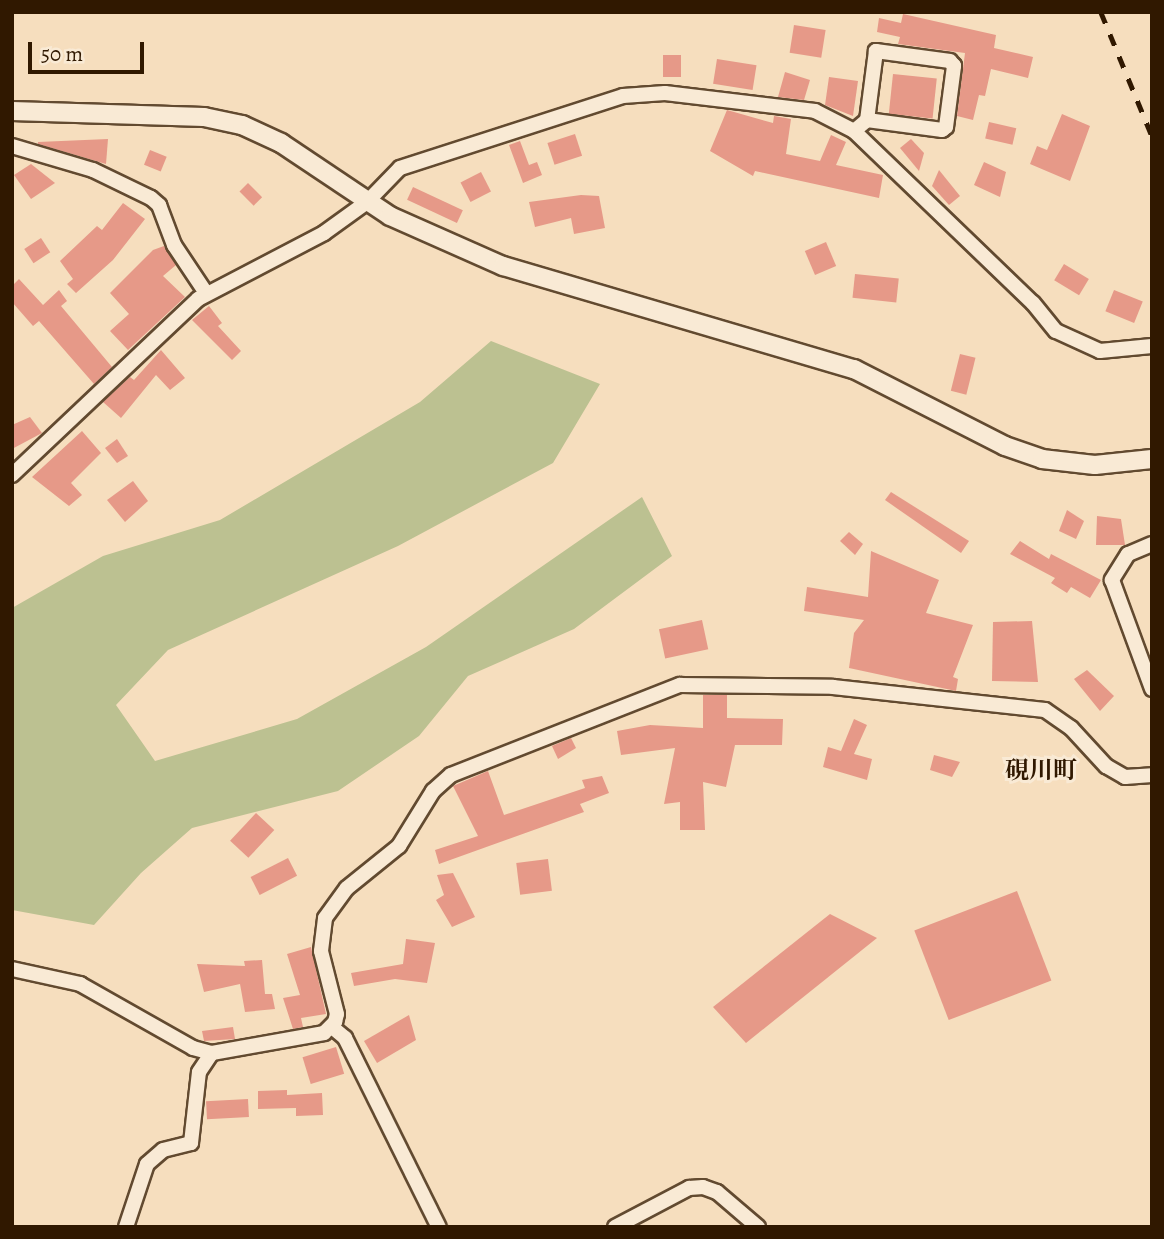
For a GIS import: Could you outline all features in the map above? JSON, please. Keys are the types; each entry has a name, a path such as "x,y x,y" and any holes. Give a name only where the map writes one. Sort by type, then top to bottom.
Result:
{"street":[{"path":"855,131 867,120 876,51 950,61 954,66 946,127 942,131 867,120"},
{"path":"12,475 206,293 303,246 367,202 400,168 623,96 665,93 815,111 855,131 1033,303 1056,331 1100,351 1152,346"},
{"path":"12,111 204,117 243,125 281,143 367,202 503,266 854,369 1005,446 1042,459 1095,465 1152,459"},
{"path":"12,146 93,170 150,198 206,293"},
{"path":"1152,544 1128,554 1112,580 1152,689"},
{"path":"12,969 98,992 192,1048 212,1053 304,1039 332,1027 337,1014 321,951 325,918 347,888 399,846 433,791 451,775 680,685 833,687 1045,710 1071,729 1106,766 1125,777 1152,775"},
{"path":"332,1027 345,1038 439,1227"},
{"path":"126,1227 147,1164 163,1150 191,1143 199,1072 212,1053"},
{"path":"615,1227 689,1188 703,1187 717,1192 758,1227"}],"green space":[{"path":"491,341 600,384 553,463 398,546 168,650 116,705 155,761 297,719 426,647 642,497 672,556 574,629 468,676 419,736 338,791 192,828 141,873 94,925 12,910 12,608 103,556 220,520 420,402"}],"building":[{"path":"903,14 996,35 994,48 1033,57 1028,78 991,69 985,96 979,95 973,120 957,116 965,53 898,44 900,37 877,32 879,18 901,23"},
{"path":"794,25 826,30 821,58 790,53"},
{"path":"663,55 681,55 681,77 663,77"},
{"path":"717,59 757,65 753,90 713,84"},
{"path":"785,72 810,80 804,100 778,97"},
{"path":"893,74 937,79 933,118 889,114"},
{"path":"829,77 858,81 853,116 825,105"},
{"path":"727,110 773,123 774,116 791,119 786,154 820,161 831,135 846,142 836,165 883,175 879,198 755,171 753,176 710,151"},
{"path":"1062,114 1090,126 1070,181 1030,164 1037,146 1047,150"},
{"path":"989,122 1016,128 1012,145 985,139"},
{"path":"575,134 582,156 555,165 547,143"},
{"path":"108,139 106,164 38,144 38,142"},
{"path":"911,139 924,153 919,171 900,148"},
{"path":"520,141 529,165 537,162 542,175 523,183 509,145"},
{"path":"150,150 167,157 161,172 144,165"},
{"path":"984,162 1006,172 1000,197 974,185"},
{"path":"31,164 55,183 31,199 14,175"},
{"path":"939,170 960,196 949,205 932,186"},
{"path":"481,172 491,192 470,202 461,182"},
{"path":"248,183 262,197 254,206 240,191"},
{"path":"413,187 463,210 457,223 407,200"},
{"path":"581,195 599,196 605,228 574,234 571,218 535,227 529,202"},
{"path":"123,203 145,219 113,260 76,293 67,284 73,279 60,261 97,226 102,230"},
{"path":"41,238 50,252 33,263 24,249"},
{"path":"826,242 836,266 815,275 805,251"},
{"path":"164,246 176,265 163,276 185,297 128,350 110,331 129,314 110,293 153,250"},
{"path":"1064,264 1089,279 1079,295 1054,280"},
{"path":"855,274 899,279 896,302 852,298"},
{"path":"19,279 43,305 59,290 67,301 61,306 112,367 94,384 39,321 33,326 12,302 12,286"},
{"path":"1114,290 1143,302 1134,323 1105,311"},
{"path":"209,306 222,323 218,326 241,351 232,360 192,320"},
{"path":"161,350 185,378 170,390 156,375 121,418 103,402 130,377 134,380"},
{"path":"960,354 976,358 966,395 951,391"},
{"path":"30,417 42,433 12,449 12,425"},
{"path":"82,431 101,453 71,483 82,495 69,506 32,477"},
{"path":"117,439 128,456 117,463 105,448"},
{"path":"133,481 148,501 125,522 107,500"},
{"path":"891,492 969,541 961,553 885,500"},
{"path":"1067,510 1084,521 1076,539 1059,531"},
{"path":"1097,516 1121,519 1125,545 1096,545"},
{"path":"849,532 863,544 855,555 840,541"},
{"path":"1020,541 1049,559 1051,554 1101,580 1090,598 1071,587 1067,593 1051,583 1055,578 1010,554"},
{"path":"871,551 939,580 926,613 973,625 953,677 958,679 956,691 849,668 854,633 864,620 804,611 807,587 868,597"},
{"path":"702,620 708,649 665,658 659,629"},
{"path":"1032,621 1038,682 992,681 993,622"},
{"path":"1087,670 1114,696 1100,711 1074,679"},
{"path":"703,695 727,695 727,718 783,719 782,745 735,745 726,787 703,782 705,830 680,830 680,802 664,804 675,748 621,755 617,731 650,725 703,728"},
{"path":"854,719 867,725 854,754 872,759 867,780 823,767 828,747 841,751"},
{"path":"571,738 576,748 558,759 552,746"},
{"path":"934,755 960,762 952,777 930,770"},
{"path":"488,771 504,815 585,788 582,780 602,776 609,793 580,804 584,812 439,864 435,850 478,836 453,786"},
{"path":"256,813 274,830 248,858 230,841"},
{"path":"288,858 297,876 260,895 251,877"},
{"path":"548,859 552,891 520,895 516,863"},
{"path":"453,873 475,917 452,927 436,900 444,895 437,875"},
{"path":"1017,891 1051,981 949,1020 914,930"},
{"path":"830,914 877,938 746,1043 713,1007"},
{"path":"406,939 435,943 427,983 395,979 354,986 351,973 403,964"},
{"path":"311,947 326,1014 301,1018 303,1027 293,1029 283,998 300,995 287,954"},
{"path":"262,960 265,994 272,994 275,1009 245,1012 240,984 204,992 197,964 245,966 244,961"},
{"path":"409,1015 416,1040 377,1063 364,1041"},
{"path":"233,1027 235,1039 204,1041 202,1031"},
{"path":"336,1047 344,1074 311,1084 303,1057"},
{"path":"287,1090 287,1095 322,1093 323,1115 296,1116 296,1108 258,1109 258,1091"},
{"path":"248,1099 249,1117 207,1119 206,1101"}],"railway":[{"path":"1101,12 1152,136"}],"district":[{"name":"硯川町","path":"1041,771"}]}
